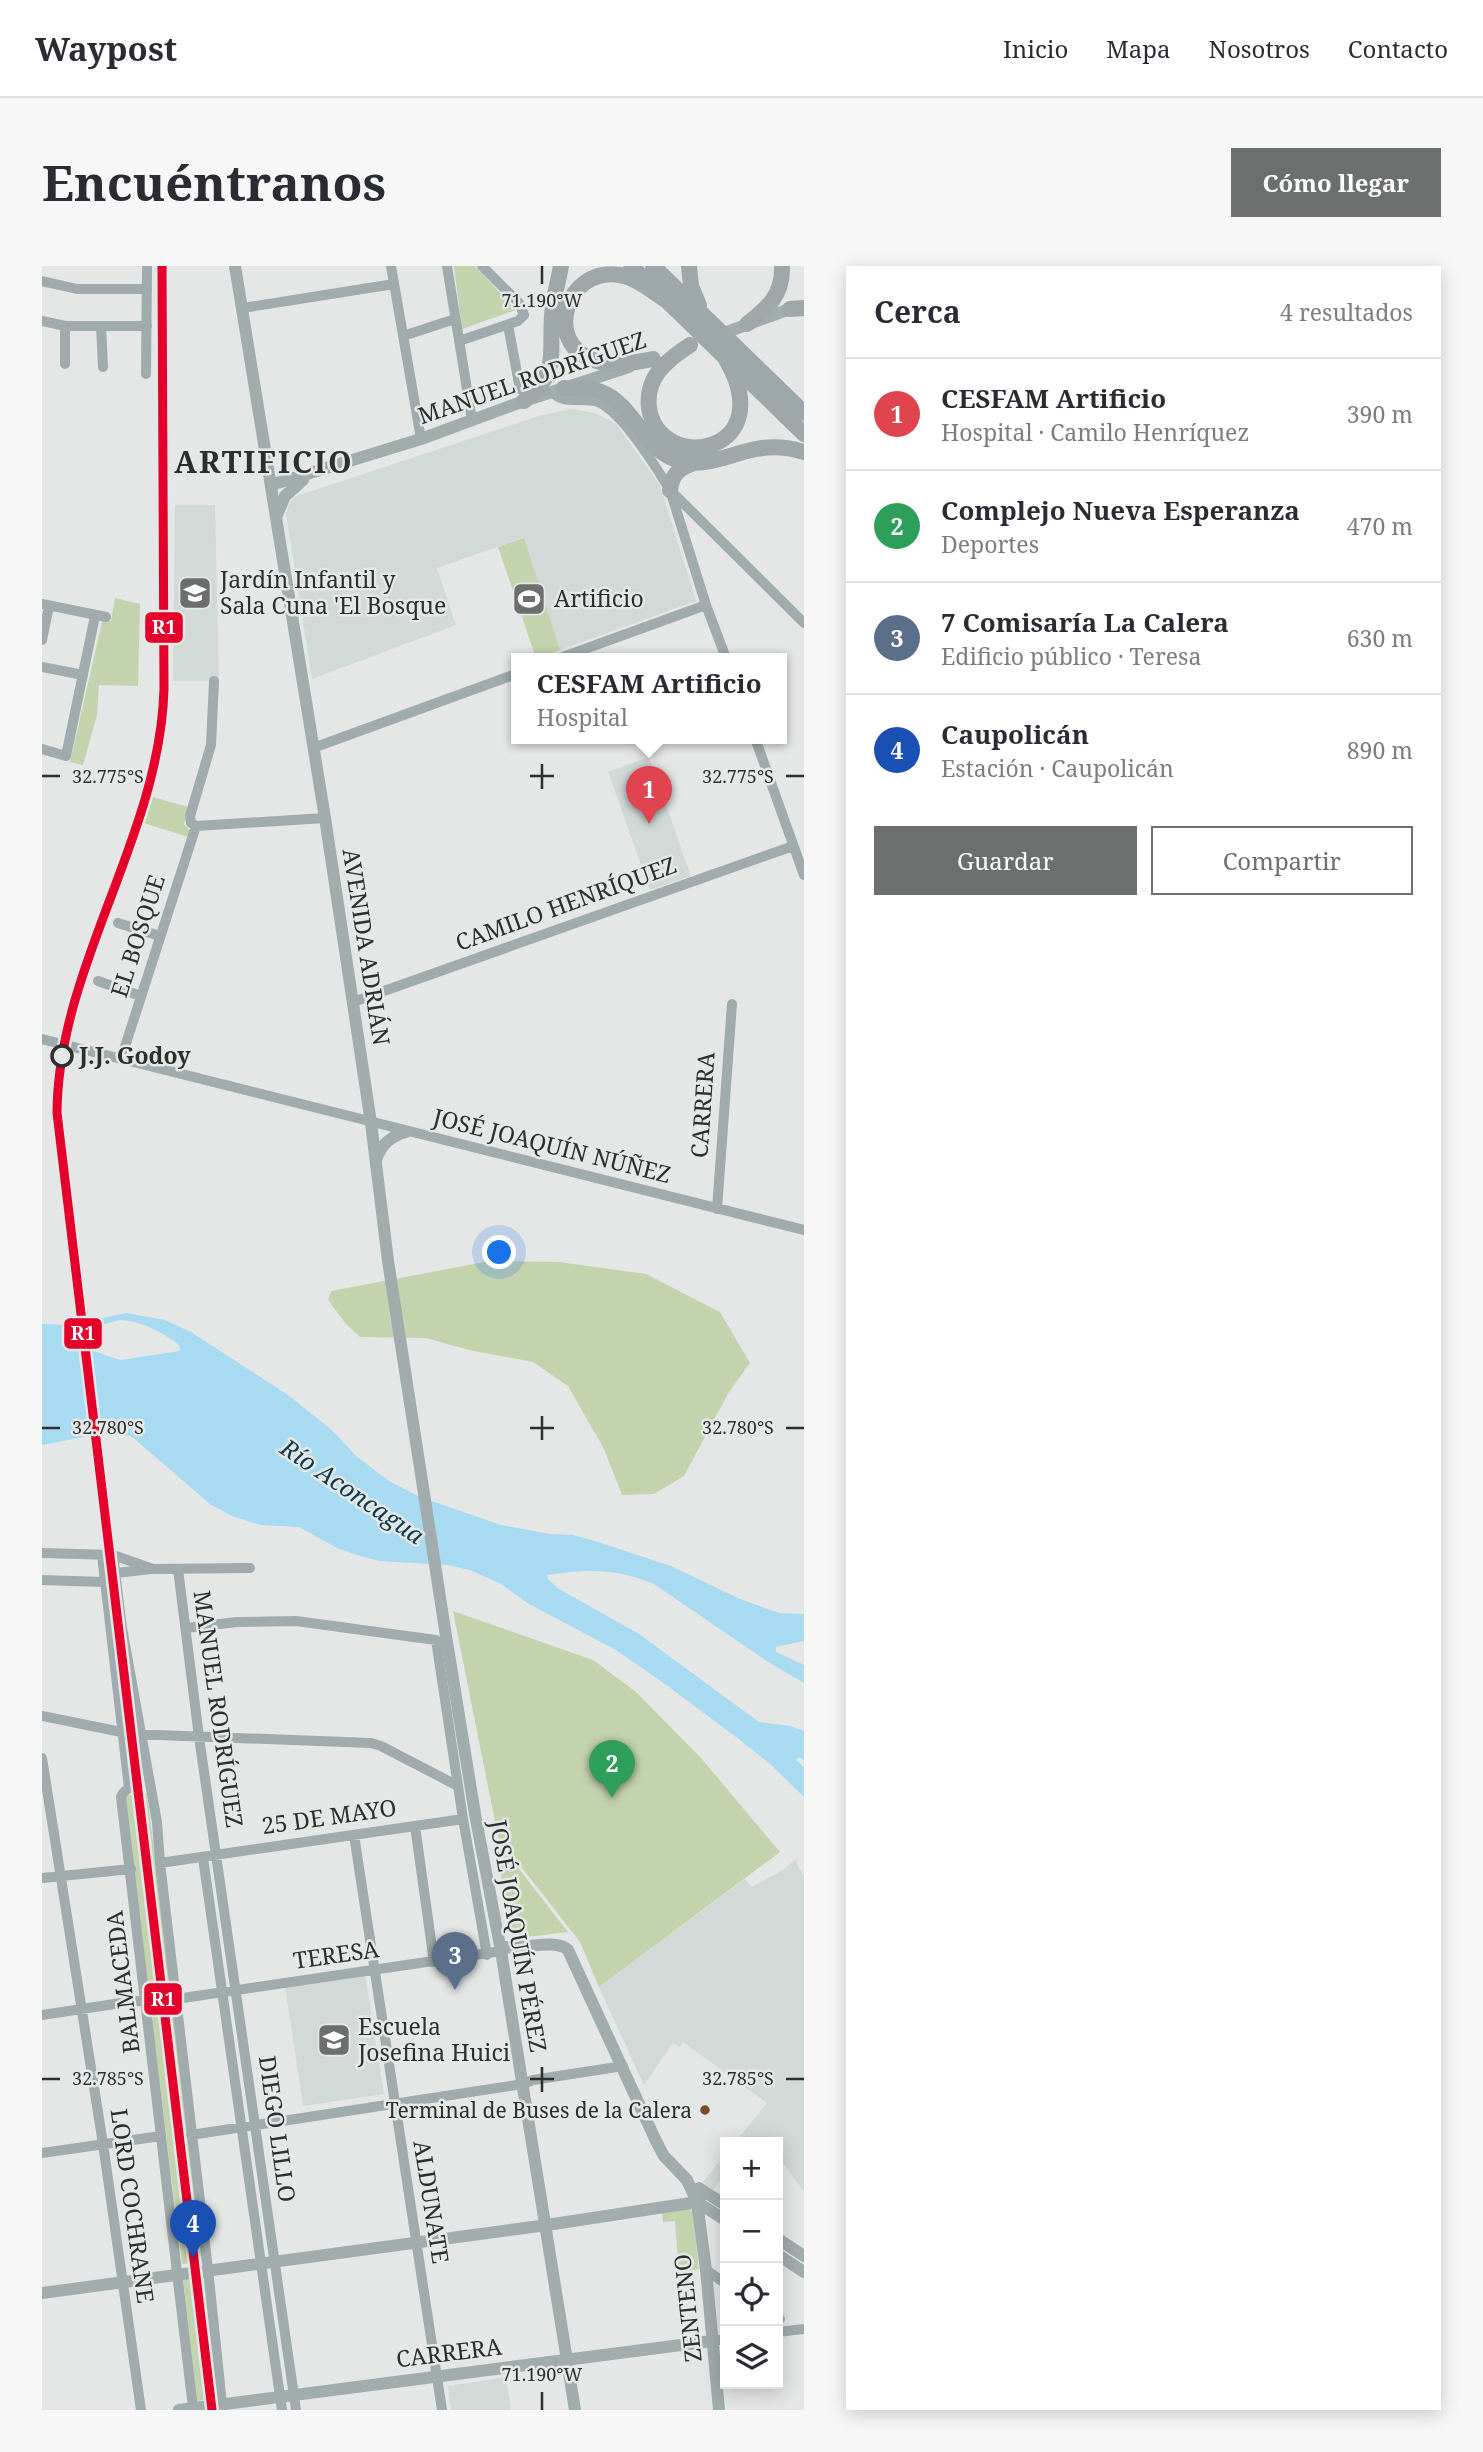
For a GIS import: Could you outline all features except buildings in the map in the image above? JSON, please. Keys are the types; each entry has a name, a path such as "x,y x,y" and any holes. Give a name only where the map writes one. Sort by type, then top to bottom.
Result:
{"highway":[{"path":"522,395 542,385 551,368 553,310 561,266"},
{"path":"631,266 804,434"},
{"path":"653,266 804,412"},
{"path":"689,266 689,279 694,294 713,324"},
{"path":"741,326 765,310 776,297 781,283 782,266"},
{"path":"653,359 612,364 587,358 577,350 570,339 565,312 576,288 590,278 603,274 633,279 667,300"},
{"path":"694,343 659,369 649,393 649,406 654,423 665,437 681,445 700,447 713,444 726,436 738,419 741,407 740,388 724,356"},
{"path":"776,385 804,399"},
{"path":"558,390 590,389 609,396 628,413 659,450 678,460 696,463"},
{"path":"670,490 671,481 678,470 696,463 758,448 784,447 804,452"}],"main road":[{"name":"AVENIDA ADRIÁN","path":"235,266 353,1002 441,1638"},
{"name":"MANUEL RODRÍGUEZ","path":"271,485 421,439 472,420 522,395 558,390 799,307"},
{"path":"277,522 281,502 289,491 317,471"},
{"path":"376,1160 380,1149 388,1140 406,1132"},
{"name":"JOSÉ JOAQUÍN PÉREZ","path":"441,1638 475,1814 505,1948 505,1975 575,2410"},
{"name":"TERESA","path":"505,1948 557,1944 564,1946 623,2066"},
{"name":"ZENTENO","path":"623,2066 664,2156 700,2196 706,2270 719,2340 719,2410"},
{"path":"700,2196 720,2215"},
{"path":"42,2293 547,2225 700,2196 720,2203"},
{"path":"783,2242 804,2256"},
{"path":"783,2258 804,2272"},
{"name":"CARRERA","path":"179,2410 719,2340"}],"street":[{"path":"146,374 147,266"},
{"path":"391,266 421,439"},
{"path":"447,266 472,420"},
{"path":"458,341 508,325 524,315 519,303 482,266"},
{"path":"42,281 66,287 146,289"},
{"path":"243,308 394,284"},
{"path":"403,336 455,319"},
{"path":"42,321 65,326 147,326"},
{"path":"508,325 522,395"},
{"path":"65,326 65,364"},
{"path":"101,326 103,367"},
{"path":"558,390 562,399 592,400 606,407 645,451 670,490 804,623"},
{"path":"670,490 724,653"},
{"path":"42,640 46,605 101,616 83,675 66,755 42,749"},
{"path":"574,653 706,605"},
{"path":"42,667 83,675"},
{"path":"313,748 511,676"},
{"name":"EL BOSQUE","path":"121,1059 196,826 190,819 211,745 214,681"},
{"path":"757,744 804,876"},
{"path":"196,826 325,818"},
{"name":"CAMILO HENRÍQUEZ","path":"353,1002 793,846"},
{"path":"118,923 160,936"},
{"path":"98,981 141,996"},
{"name":"CARRERA","path":"718,1209 732,1004"},
{"name":"JOSÉ JOAQUÍN NÚÑEZ","path":"42,1039 804,1230"},
{"path":"42,1553 107,1555 153,1569"},
{"path":"107,1555 116,1573 140,1735 157,1822 159,1863 222,2404"},
{"name":"BALMACEDA","path":"107,1555 104,1582 129,1788 121,1797 147,1999 193,2408"},
{"path":"116,1573 153,1569 250,1568"},
{"name":"MANUEL RODRÍGUEZ","path":"178,1569 216,1855"},
{"path":"42,1580 104,1582"},
{"path":"186,1628 237,1622 296,1621 441,1638"},
{"name":"JOSÉ JOAQUÍN PÉREZ","path":"441,1638 458,1786 487,1955"},
{"path":"42,1716 140,1735 371,1743 458,1786"},
{"name":"LORD COCHRANE","path":"42,1758 103,2144 141,2410"},
{"path":"129,1788 149,1787"},
{"name":"25 DE MAYO","path":"159,1863 463,1819"},
{"path":"415,1826 434,1962"},
{"name":"ALDUNATE","path":"354,1835 442,2410"},
{"name":"DIEGO LILLO","path":"216,1855 242,2127 267,2261 287,2395 296,2410"},
{"name":"DIEGO LILLO","path":"203,1858 256,2125 267,2261"},
{"path":"42,1878 131,1869"},
{"name":"TERESA","path":"176,1999 487,1955 505,1948"},
{"path":"42,2015 147,1999"},
{"path":"191,2135 623,2066"},
{"path":"42,2153 161,2136"},
{"path":"706,2270 720,2280"},
{"path":"783,2331 804,2329"},
{"name":"DIEGO LILLO","path":"282,2410 287,2395"}],"shaded area":[{"path":"572,409 595,413 616,424 660,485 696,601 560,650 523,538 437,568 456,625 312,679 286,514 294,497 542,415"},
{"name":"Jardín Infantil y Sala Cuna 'El Bosque","path":"175,505 215,505 219,681 173,681"},
{"path":"649,757 691,876 650,890 608,772"},
{"path":"796,1859 804,1875 804,2192 783,2163 783,2137 739,2137 767,2103 683,2042 680,2047 673,2043 644,2085 599,1987 745,1879 752,1887 783,1870"},
{"name":"Escuela Josefina Huici","path":"365,1974 384,2094 303,2106 285,1986"},
{"path":"720,2160 720,2181 713,2190 703,2182"},
{"path":"506,2377 511,2410 451,2410 448,2386"}],"green space":[{"path":"454,266 475,266 516,310 462,329"},
{"name":"Artificio","path":"524,538 560,650 534,653 498,547"},
{"path":"115,598 140,604 138,686 99,685 97,715 83,765 70,762 102,622 111,621"},
{"path":"153,797 188,807 184,824 190,831 188,837 144,823"},
{"path":"490,1261 559,1262 646,1274 720,1312 750,1363 729,1392 684,1476 654,1494 622,1495 604,1449 568,1386 533,1362 469,1350 426,1338 360,1337 328,1300 331,1291"},
{"path":"453,1611 593,1660 636,1692 701,1758 780,1852 599,1987 580,1942 498,1837"},
{"path":"147,1793 204,2262 182,2264 124,1796"},
{"path":"498,1842 568,1932 512,1939 496,1844"},
{"path":"688,2206 693,2212 699,2269 679,2273 675,2221 663,2222 662,2210"},
{"path":"206,2275 218,2398 197,2401 183,2279"}],"water":[{"name":"Río Aconcagua","path":"126,1313 165,1320 191,1332 288,1395 333,1431 356,1456 389,1481 420,1497 501,1525 550,1534 573,1535 595,1541 671,1566 740,1599 779,1613 804,1614 804,1641 776,1647 776,1652 804,1665 804,1683 765,1660 654,1584 601,1571 547,1575 559,1589 639,1634 759,1722 790,1726 804,1731 804,1760 799,1757 796,1760 804,1767 804,1797 771,1765 665,1684 616,1650 529,1604 501,1584 470,1570 447,1565 380,1561 360,1556 339,1549 299,1527 261,1525 232,1516 210,1504 131,1436 104,1433 42,1445 42,1324 70,1325","holes":["119,1320 143,1324 166,1336 179,1345 180,1351 120,1360 76,1345 75,1340 90,1330"]}],"transit line":[{"name":"R1","path":"162,266 164,689 158,744 146,797 74,1005 62,1058 57,1113 212,2410"}],"place":[{"name":"Jardín Infantil y Sala Cuna 'El Bosque","path":"195,593"},
{"name":"Artificio","path":"529,599"},
{"name":"CESFAM Artificio","path":"649,824"},
{"name":"J.J. Godoy","path":"62,1056"},
{"name":"Complejo Nueva Esperanza","path":"612,1798"},
{"name":"7 Comisaría La Calera","path":"455,1990"},
{"name":"Escuela Josefina Huici","path":"334,2040"},
{"name":"Terminal de Buses de la Calera","path":"705,2110"},
{"name":"Caupolicán","path":"193,2258"}],"district":[{"name":"ARTIFICIO","path":"264,463"}]}
